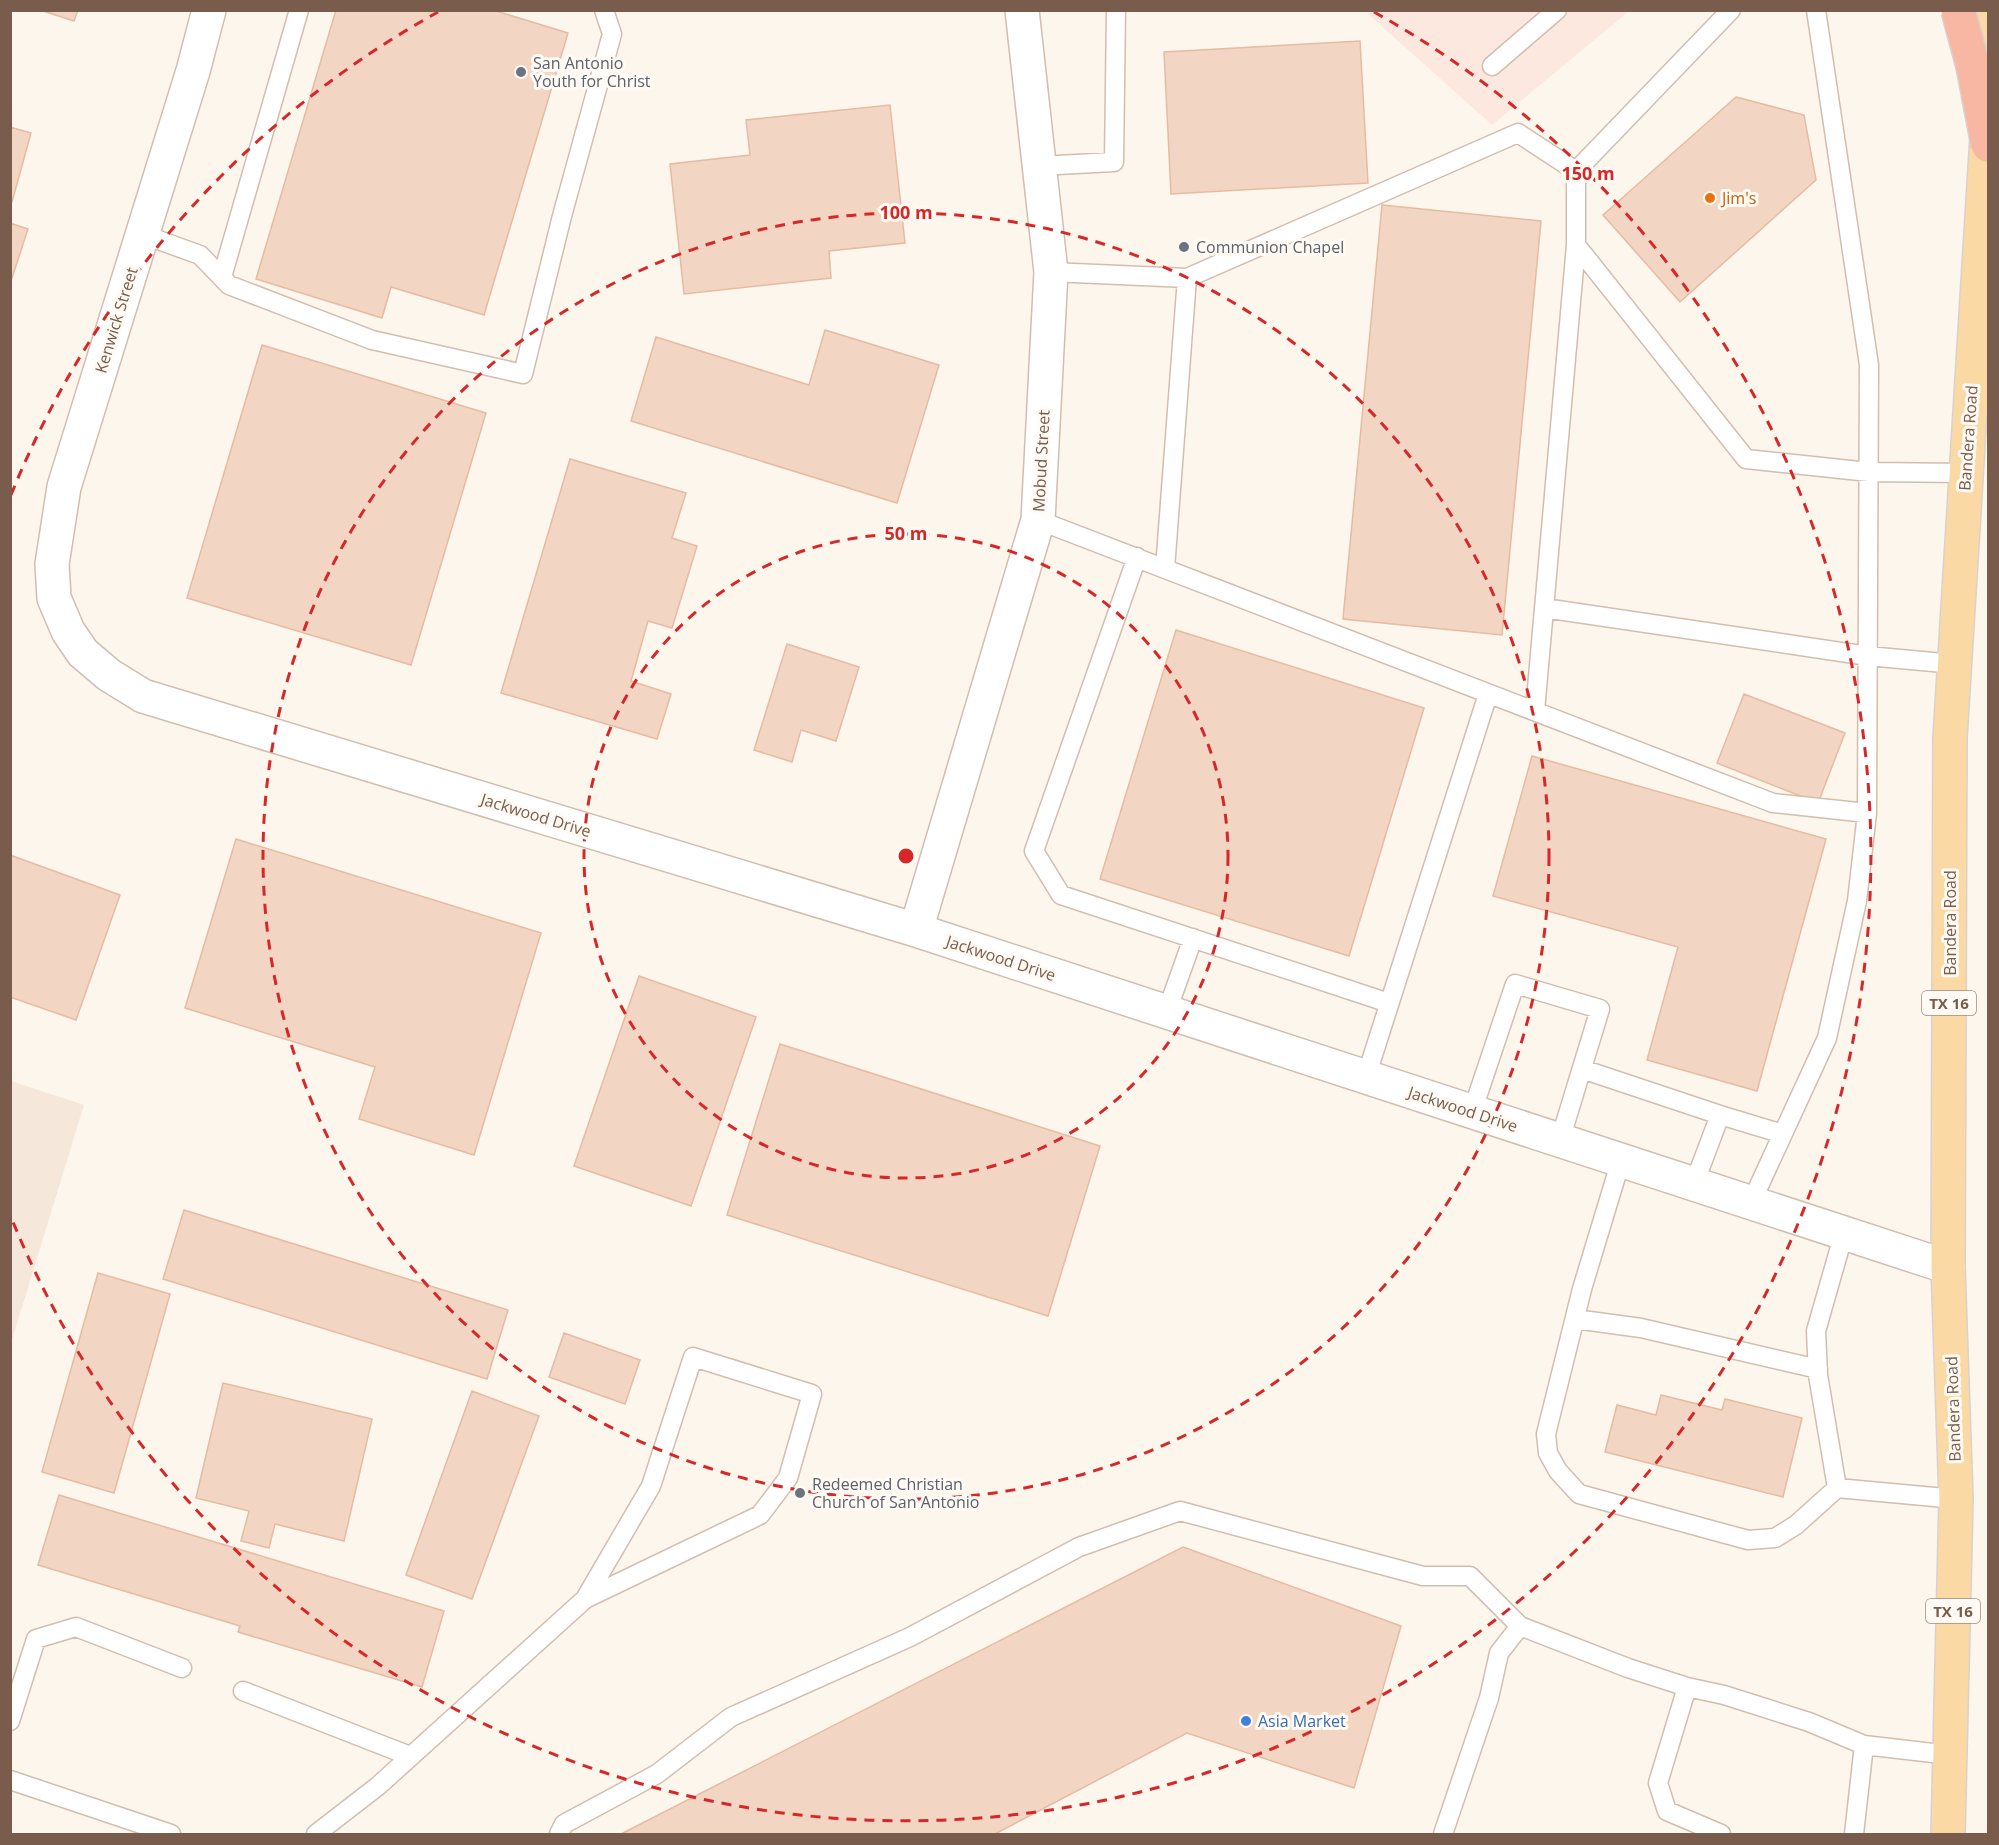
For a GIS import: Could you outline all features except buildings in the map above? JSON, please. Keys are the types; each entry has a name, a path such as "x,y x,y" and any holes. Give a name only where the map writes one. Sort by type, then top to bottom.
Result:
{"highway":[{"path":"1958,10 1973,66 1989,145"}],"main road":[{"path":"1976,10 1989,72"},
{"name":"Bandera Road","path":"1948,1834 1956,1499 1948,1267 1950,738 1989,120"}],"street":[{"name":"Kenwick Street","path":"68,631 54,598 52,564 64,487 209,10"},
{"name":"Mobud Street","path":"916,930 1038,520 1051,272 1022,10"},
{"name":"Jackwood Drive","path":"68,631 83,653 109,675 143,696 916,930 1948,1267"}],"lane":[{"path":"222,277 299,10"},
{"path":"142,234 200,255 229,285 372,340 523,374 562,216 612,34 604,10"},
{"path":"1039,166 1114,162 1116,10"},
{"path":"1492,66 1557,10"},
{"path":"1535,711 1576,245 1576,171 1731,10"},
{"path":"1752,1203 1827,1038 1857,901 1867,813 1869,365 1816,10"},
{"path":"1051,272 1187,278 1518,133 1576,171"},
{"path":"1576,245 1746,459 1869,472 1966,473"},
{"path":"1166,569 1187,278"},
{"path":"1038,520 1773,803 1867,813"},
{"path":"1137,558 1034,851 1061,895 1389,1003"},
{"path":"1544,608 1868,656 1954,664"},
{"path":"1366,1077 1488,694"},
{"path":"1167,1011 1193,938"},
{"path":"1472,1112 1515,984 1600,1009 1560,1140"},
{"path":"1582,1069 1783,1134"},
{"path":"1694,1184 1720,1115"},
{"path":"1621,1160 1575,1319 1546,1434 1548,1453 1558,1471 1579,1494 1748,1540 1775,1539 1796,1525 1837,1488 1956,1499"},
{"path":"1837,1488 1818,1369 1816,1331 1844,1233"},
{"path":"1575,1319 1641,1328 1818,1369"},
{"path":"316,1834 378,1786 585,1599 760,1515 788,1478 812,1394 693,1357 651,1486 585,1599"},
{"path":"560,1834 564,1824 657,1774 731,1717 910,1637 1079,1547 1180,1511 1423,1575 1470,1576 1520,1626 1628,1668 1809,1722 1864,1745 1950,1755"},
{"path":"1443,1834 1489,1698 1499,1653 1520,1626"},
{"path":"10,1721 36,1639 76,1627 182,1668"},
{"path":"1687,1687 1658,1783 1667,1811 1713,1833"},
{"path":"243,1691 410,1756"},
{"path":"1854,1834 1864,1745"},
{"path":"10,1780 171,1834"}],"shaded area":[{"path":"1369,10 1629,11 1492,125 1368,14"},
{"path":"10,1081 84,1105 11,1343"}],"place":[{"name":"San Antonio Youth for Christ","path":"521,72"},
{"name":"Jim's","path":"1710,198"},
{"name":"Communion Chapel","path":"1184,247"},
{"name":"Redeemed Christian Church of San Antonio","path":"800,1493"},
{"name":"Asia Market","path":"1246,1721"}]}
